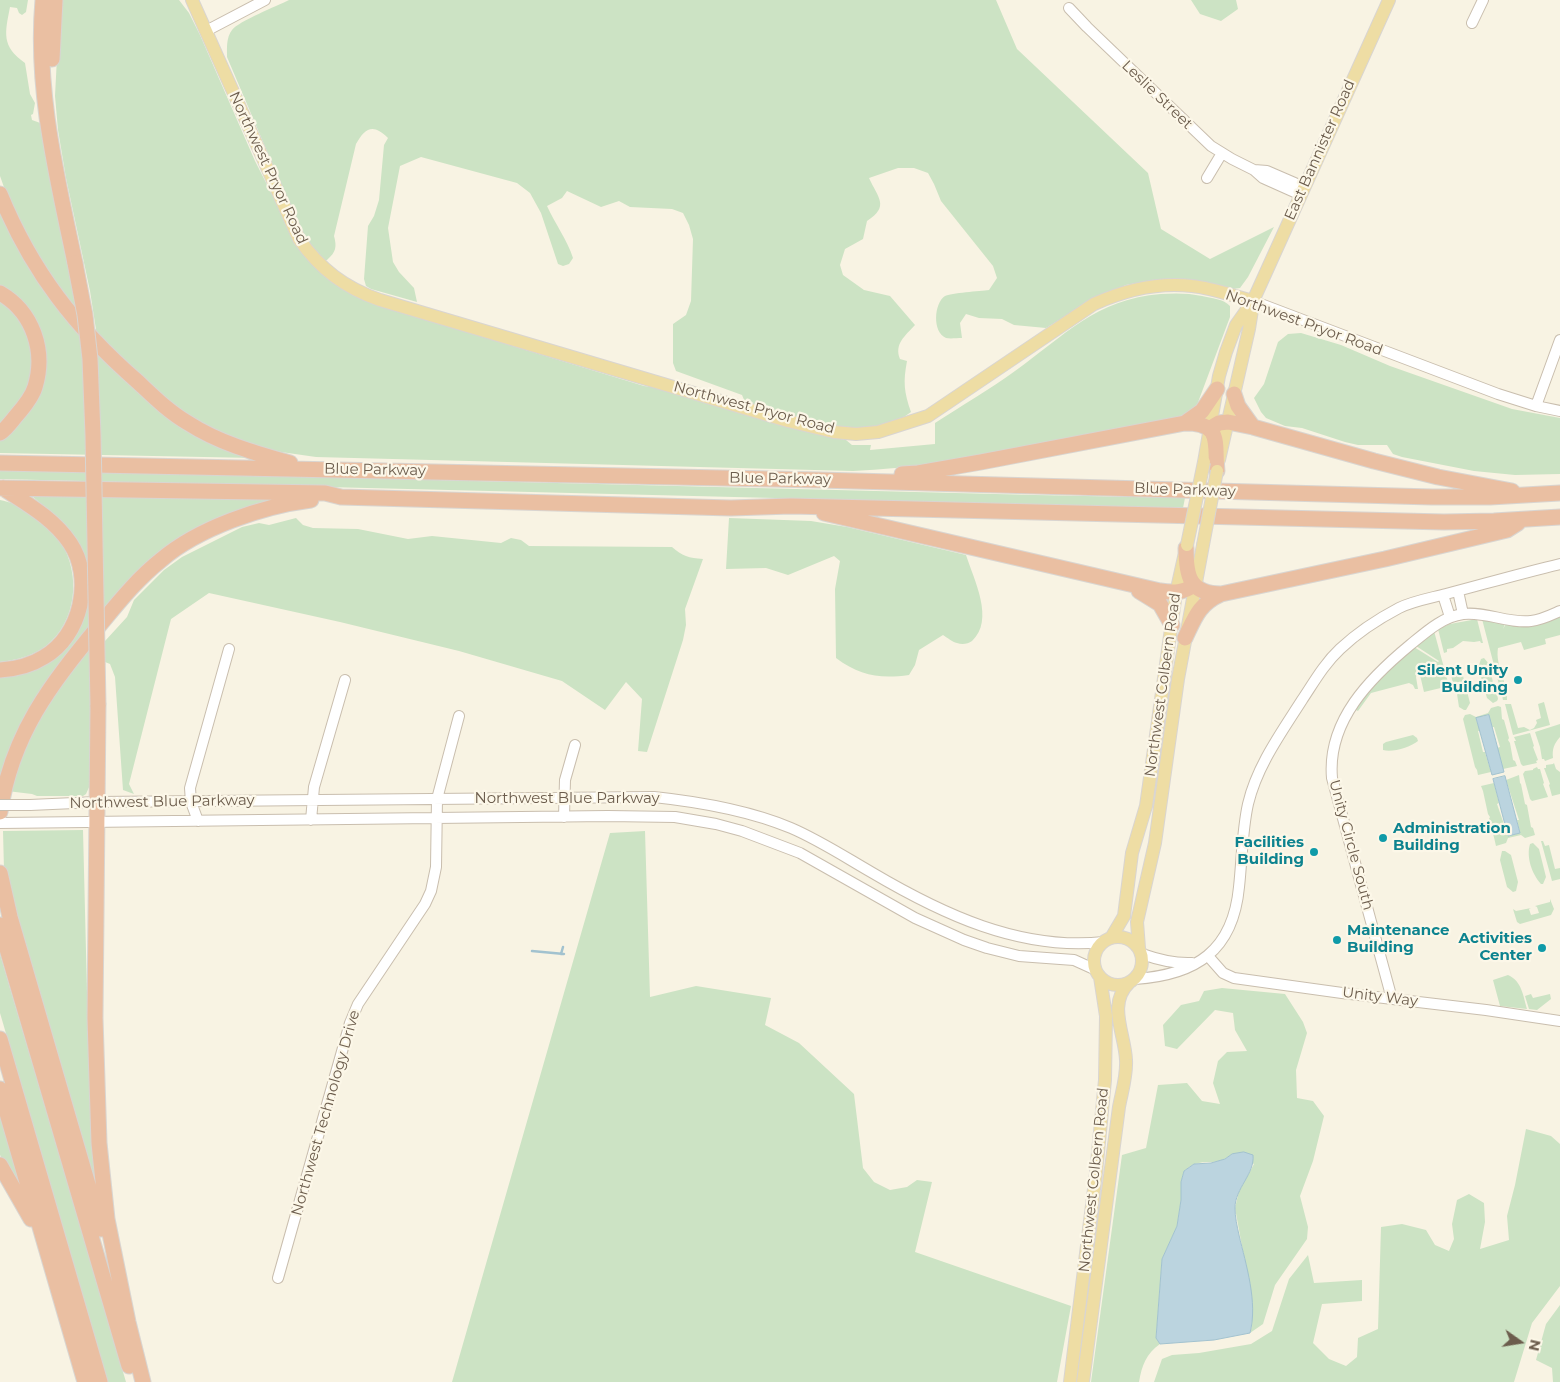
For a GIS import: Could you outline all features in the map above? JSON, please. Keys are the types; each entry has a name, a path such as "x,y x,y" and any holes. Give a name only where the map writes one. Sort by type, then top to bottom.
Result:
{"highway":[{"path":"43,0 44,81 48,131 85,315 90,359 98,705 94,1018 99,1143 107,1219 128,1322"},
{"path":"46,110 53,50 56,0"},
{"path":"0,194 12,223 50,289 100,348 165,407 187,423 219,440 254,453 314,469"},
{"path":"0,293 23,310 33,328 38,350 38,371 35,389 21,410 5,430 0,433"},
{"path":"1185,423 1202,411 1217,389"},
{"path":"1234,394 1238,406 1253,427"},
{"path":"1209,429 1228,422 1253,427 1438,477 1536,495"},
{"path":"819,480 918,473 1185,423 1202,424 1209,429 1214,437 1217,448 1217,471"},
{"name":"Blue Parkway","path":"0,462 819,480 1432,497 1490,497 1560,493"},
{"path":"0,670 17,668 32,663 45,657 58,646 70,630 78,612 82,594 80,568 71,544 49,518 1,488"},
{"name":"Blue Parkway","path":"1,488 325,493 341,497 731,508 791,506 1434,522 1560,517"},
{"path":"0,812 10,764 21,738 50,688 122,598 161,559 207,532 242,516 295,502 341,497"},
{"path":"791,506 1130,585 1176,593 1188,590 1194,585"},
{"path":"1185,638 1199,610 1207,602 1221,594 1385,559 1507,530 1522,520"},
{"path":"1187,547 1186,567 1188,576 1194,585 1203,592 1221,594"},
{"path":"1130,585 1160,604 1172,625"},
{"path":"0,873 12,926 128,1322 143,1382"},
{"path":"0,925 134,1382"},
{"path":"0,1039 100,1382"},
{"path":"0,1089 85,1382"},
{"path":"0,1164 30,1218 50,1262"}],"main road":[{"name":"Northwest Pryor Road","path":"184,0 206,31"},
{"name":"Northwest Pryor Road","path":"192,0 299,239 320,266 337,280 358,292 380,300 788,421 834,432 856,434 878,432 928,416 1094,304 1133,290 1160,285 1192,286 1253,301"},
{"name":"East Bannister Road","path":"1209,429 1224,360 1236,325 1253,301 1388,0"},
{"name":"East Bannister Road","path":"1194,585 1249,329 1253,301"},
{"name":"Northwest Colbern Road","path":"1107,940 1119,926 1126,908 1127,884 1132,853 1146,806 1176,593 1187,547 1209,429"},
{"name":"Northwest Colbern Road","path":"1140,951 1138,922 1155,844 1167,746 1194,585"},
{"path":"1119,937 1127,938 1134,942 1140,951 1142,964 1132,981 1121,985 1114,985 1098,974 1094,963 1095,955 1107,940 1119,937"},
{"name":"Northwest Colbern Road","path":"1070,1382 1096,1173 1105,1080 1106,1016 1098,974"},
{"name":"Northwest Colbern Road","path":"1083,1382 1119,1107 1126,1076 1125,1040 1119,1020 1118,1000 1122,989 1132,981"}],"street":[{"path":"206,31 265,0"},
{"path":"1472,24 1483,0"},
{"name":"Leslie Street","path":"1070,8 1087,27 1203,139 1222,153 1254,170 1266,171 1302,191"},
{"path":"1207,178 1222,153"},
{"name":"Northwest Pryor Road","path":"1253,301 1498,394 1536,406 1560,411"},
{"path":"1536,406 1560,340"},
{"path":"1132,981 1184,970 1208,956 1225,938 1234,917 1239,890 1248,804 1266,758 1326,663 1358,633 1401,607 1560,564"},
{"path":"1458,591 1464,614"},
{"path":"1443,595 1450,617"},
{"name":"Unity Circle South","path":"1392,999 1332,778 1332,759 1336,738 1341,725 1360,693 1377,673 1428,630 1450,617 1464,614 1479,614 1531,621 1560,611"},
{"path":"198,821 191,802 190,788 229,649"},
{"path":"311,820 314,787 344,680"},
{"name":"Northwest Technology Drive","path":"278,1278 348,1032 358,1004 425,904 431,891 436,867 437,799 459,716"},
{"path":"564,817 563,798 565,780 575,745"},
{"name":"Northwest Blue Parkway","path":"0,805 97,802 654,797 708,804 764,818 800,833 931,906 1004,933 1035,940 1079,944 1107,940"},
{"name":"Northwest Blue Parkway","path":"0,823 608,816 675,817 716,824 742,831 800,853 915,918 964,940 1019,956 1074,960 1098,974"},
{"path":"1140,951 1172,963 1198,962"},
{"name":"Unity Way","path":"1208,956 1223,973 1234,978 1491,1010 1560,1021"}],"green space":[{"path":"0,0 28,0 26,12 22,15 17,8 10,7 6,32 8,45 17,57 25,63 30,94 35,103 33,114 31,115 32,120 43,124 81,318 37,259 0,176"},
{"path":"60,0 179,0 189,13 200,35 255,161 295,240 388,308 644,386 660,385 772,422 846,440 852,445 871,445 870,450 935,444 935,423 1005,378 1082,321 1118,303 1138,297 1161,294 1192,294 1224,302 1230,306 1230,317 1197,405 1188,415 1022,449 938,463 853,471 316,457 281,452 235,440 189,416 167,400 97,336 58,130 55,96"},
{"path":"289,0 996,0 1017,49 1148,173 1161,229 1210,259 1274,227 1248,277 1240,288 1233,289 1190,280 1153,280 1126,285 1095,298 1046,328 1014,325 1002,319 979,318 966,314 960,323 962,338 946,338 938,330 936,317 941,300 945,296 953,294 989,290 997,278 993,266 941,201 928,173 914,168 898,168 869,178 880,201 880,206 874,216 867,221 863,239 845,249 840,265 843,275 864,290 890,296 915,325 904,337 898,349 900,359 907,361 905,387 911,412 893,422 873,427 852,428 806,421 745,402 742,395 676,371 673,363 673,324 686,315 691,301 693,239 683,213 672,209 630,207 619,201 601,207 567,191 562,198 547,206 568,244 573,258 569,264 563,266 558,264 541,213 530,193 517,183 421,157 400,166 388,228 393,262 399,272 414,288 417,302 371,289 366,286 364,279 368,226 374,216 379,200 384,145 388,138 378,130 370,129 363,134 356,144 334,236 335,249 327,260 322,260 297,222 227,57 230,33 236,26"},
{"path":"1191,0 1236,0 1238,9 1221,21 1200,14"},
{"path":"0,204 33,268 169,412 255,458 0,453 0,436 43,363 0,286"},
{"path":"0,297 27,327 33,368 25,394 0,424"},
{"path":"1301,333 1341,345 1390,366 1512,409 1560,418 1560,474 1515,475 1474,471 1402,457 1393,454 1387,445 1358,445 1302,428 1285,426 1266,418 1254,398 1264,384 1278,342 1288,334"},
{"path":"0,469 1185,498 1183,508 0,479"},
{"path":"81,496 274,500 228,516 113,600 0,783 0,674 32,668 84,605 59,519 33,497"},
{"path":"0,500 28,510 55,534 67,555 71,569 73,597 70,611 64,624 46,646 30,655 0,662"},
{"path":"296,518 303,525 313,528 358,529 408,539 432,536 501,543 511,538 521,540 529,546 672,547 686,556 703,559 685,609 686,625 683,640 647,752 638,751 642,699 626,682 605,710 562,681 459,651 209,593 171,619 129,784 134,794 123,790 115,677 110,664 105,662 105,641 127,617 134,600 164,570 182,557 242,527 259,523 269,525"},
{"path":"729,518 811,521 847,527 966,555 981,600 982,622 979,632 972,641 963,644 953,642 943,635 919,650 915,665 909,675 879,676 853,669 836,658 835,589 840,561 834,556 788,575 766,568 726,569"},
{"path":"1560,616 1560,635 1545,639 1546,644 1524,650 1521,642 1498,648 1498,661 1507,693 1507,700 1503,700 1482,619 1505,624 1503,629 1507,622"},
{"path":"1477,619 1483,643 1480,641 1463,641 1453,648 1447,649 1447,652 1444,653 1438,629 1450,624"},
{"path":"1434,631 1449,686 1424,692 1420,675 1417,674 1418,689 1415,689 1409,683 1371,693 1358,711 1356,710 1356,707 1372,685 1414,647 1439,661 1416,646"},
{"path":"91,642 90,785 86,794 83,796 37,796 7,791 37,713"},
{"path":"1484,658 1489,664 1494,687 1496,688 1498,699 1493,703 1487,698 1478,668 1481,659"},
{"path":"1456,666 1462,672 1470,703 1466,710 1459,707 1449,668"},
{"path":"1544,702 1550,725 1513,735 1505,704 1511,704 1518,728 1524,727 1530,730 1537,723 1536,720 1541,718 1538,704"},
{"path":"1501,707 1502,719 1504,720 1509,738 1513,760 1517,766 1503,769 1497,748 1500,747 1488,715 1476,719 1483,752 1485,752 1491,772 1478,775 1463,719 1465,715 1470,714 1476,717 1488,713 1491,708"},
{"path":"1560,724 1560,737 1554,747 1553,758 1545,761 1542,759 1535,732"},
{"path":"1530,733 1538,760 1536,761 1537,763 1523,766 1514,737"},
{"path":"1413,735 1418,741 1411,745 1396,750 1383,750 1383,744 1386,742"},
{"path":"1554,763 1556,769 1560,772 1560,794 1552,796 1544,768 1546,768 1546,765"},
{"path":"1537,767 1540,769 1548,797 1532,801 1523,774 1525,771 1533,770"},
{"path":"1519,775 1531,827 1535,835 1525,838 1521,835 1508,838 1506,843 1496,846 1481,786 1494,783 1499,803 1497,804 1508,836 1520,833 1517,820 1519,820 1506,780"},
{"path":"83,830 87,992 99,1195 4,870 3,831"},
{"path":"645,831 650,997 696,986 771,998 765,1025 799,1043 854,1094 863,1168 874,1182 890,1190 907,1187 917,1180 932,1182 915,1252 1071,1306 1057,1382 452,1382 610,833"},
{"path":"1541,841 1543,841 1545,846 1549,845 1555,869 1560,868 1560,879 1552,881"},
{"path":"1533,843 1539,849 1546,877 1543,884 1538,880 1531,865 1529,849 1530,844"},
{"path":"1502,851 1511,855 1518,882 1516,891 1513,892 1507,887 1500,860"},
{"path":"1550,899 1554,909 1551,915 1520,924 1517,922 1513,909 1516,911 1531,908 1529,909 1531,915 1539,913 1535,906 1550,902"},
{"path":"0,954 126,1382 108,1382 0,1013"},
{"path":"1508,975 1519,985 1527,1009 1500,1006 1493,980"},
{"path":"1222,988 1285,994 1303,1022 1307,1033 1296,1070 1297,1098 1313,1101 1324,1116 1313,1161 1300,1196 1308,1227 1307,1239 1275,1285 1263,1324 1250,1333 1252,1325 1248,1279 1235,1208 1239,1191 1254,1164 1232,1154 1217,1162 1200,1163 1191,1166 1184,1171 1181,1182 1181,1200 1177,1226 1162,1259 1156,1338 1160,1344 1145,1360 1139,1382 1091,1382 1122,1155 1146,1148 1158,1085 1187,1083 1202,1101 1220,1104 1213,1083 1218,1061 1227,1052 1247,1051 1235,1030 1233,1013 1215,1010 1177,1049 1165,1046 1163,1025 1181,1005 1199,1001 1204,991"},
{"path":"1531,994 1533,998 1550,994 1551,999 1537,1010 1529,1009 1525,996"},
{"path":"0,1106 28,1202 0,1155"},
{"path":"1526,1129 1551,1136 1560,1144 1560,1286 1532,1323 1514,1382 1154,1382 1162,1359 1172,1355 1199,1353 1251,1344 1272,1331 1289,1279 1308,1255 1314,1283 1362,1280 1362,1301 1322,1304 1313,1343 1329,1359 1346,1366 1357,1357 1358,1338 1378,1329 1381,1227 1402,1224 1426,1230 1435,1245 1449,1251 1454,1239 1452,1224 1457,1200 1469,1194 1484,1203 1485,1222 1480,1249 1509,1240 1507,1216"},
{"path":"1560,1305 1560,1382 1553,1382 1552,1368 1536,1360 1546,1324"}],"water":[{"path":"1489,715 1504,772 1492,775 1476,718"},
{"path":"1505,776 1520,833 1508,836 1493,779"},
{"path":"1244,1152 1253,1155 1253,1162 1238,1194 1235,1211 1252,1296 1253,1309 1250,1333 1214,1340 1160,1344 1156,1338 1162,1259 1177,1226 1181,1200 1181,1182 1184,1171 1194,1164 1211,1163 1225,1159 1232,1154"}],"waterway":[{"path":"561,954 563,947"},
{"path":"532,951 564,954"}],"place":[{"name":"Silent Unity Building","path":"1518,680"},
{"name":"Administration Building","path":"1383,838"},
{"name":"Facilities Building","path":"1314,852"},
{"name":"Maintenance Building","path":"1337,940"},
{"name":"Activities Center","path":"1542,948"}]}
